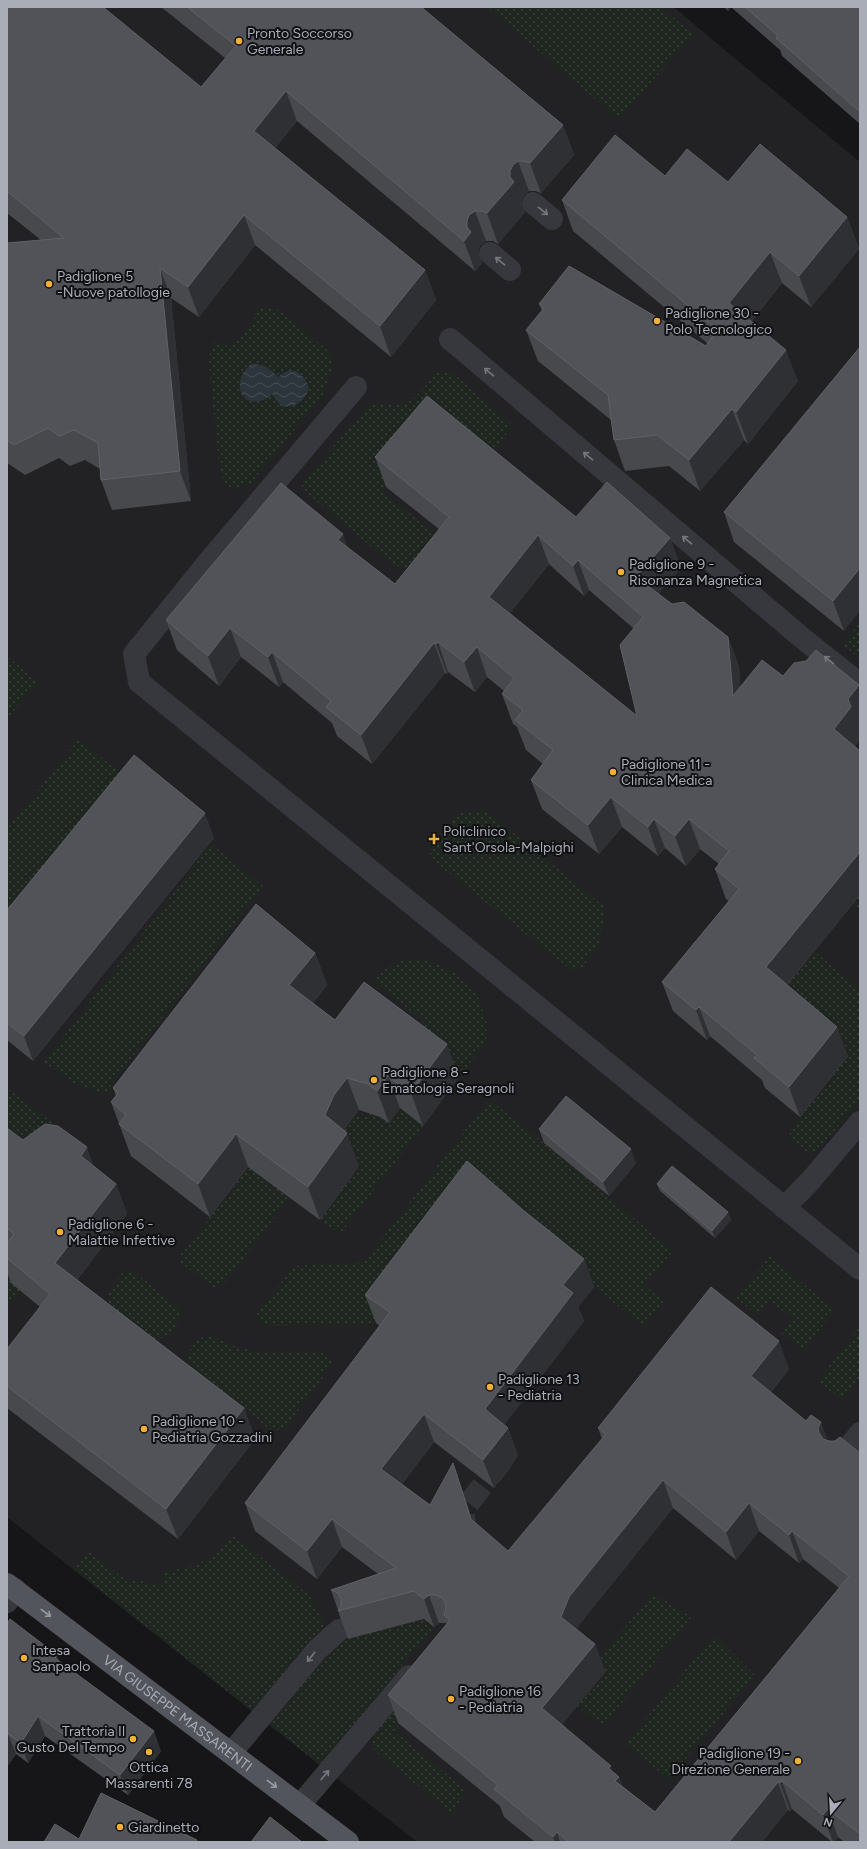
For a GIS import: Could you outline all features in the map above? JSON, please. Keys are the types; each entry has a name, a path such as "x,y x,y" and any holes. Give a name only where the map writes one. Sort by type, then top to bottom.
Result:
{"main road":[{"name":"VIA GIUSEPPE MASSARENTI","path":"10,1592 300,1805 348,1842"}],"lane":[{"path":"533,203 552,219"},
{"path":"490,253 510,270"},
{"path":"450,339 795,632 860,684"},
{"path":"356,387 209,561 134,654 139,682 860,1269"},
{"path":"784,1208 860,1122"},
{"path":"841,1457 860,1433"},
{"path":"231,1754 317,1650 339,1630"},
{"path":"300,1805 424,1658"}],"shaded area":[{"name":"Policlinico Sant'Orsola-Malpighi","path":"7,7 674,7 860,162 860,1842 417,1842 7,1517"},
{"path":"487,7 661,7 693,34 619,119"},
{"path":"261,308 275,308 290,318 328,351 333,362 329,379 322,396 251,483 236,488 229,486 220,473 209,365 210,353 214,342 227,346 239,340"},
{"path":"445,371 455,375 513,425 490,455 386,487 383,493 436,534 411,565 403,568 392,564 301,488 305,480 367,407 376,404 402,405 407,403 419,393 436,373"},
{"path":"860,623 860,659 842,644"},
{"path":"7,656 38,682 7,719"},
{"path":"79,739 121,774 7,918 7,829"},
{"path":"486,811 605,907 600,942 582,968 571,970 430,858 430,849 458,813"},
{"path":"211,844 263,886 105,1093 77,1085 44,1062"},
{"path":"860,876 860,911 843,898"},
{"path":"814,951 860,989 860,1100 818,1150 808,1153 788,1137 800,1117 847,1056 777,997"},
{"path":"404,960 431,961 455,973 477,994 487,1023 486,1042 459,1077 410,1040 423,1021 373,980 385,969"},
{"path":"7,1088 53,1123 54,1130 37,1150 7,1134"},
{"path":"489,1099 673,1251 644,1285 664,1301 643,1326 559,1259 477,1190 376,1323 275,1326 260,1323 257,1314 294,1266 364,1262"},
{"path":"400,1108 423,1126 340,1234 320,1220 359,1166 340,1140 344,1131 359,1115 372,1115 389,1123"},
{"path":"249,1167 290,1197 223,1285 214,1288 181,1263 181,1254"},
{"path":"7,1249 11,1283 21,1291 7,1308"},
{"path":"770,1256 835,1310 803,1350 781,1333 793,1319 769,1300 757,1315 736,1298"},
{"path":"132,1270 179,1308 178,1320 174,1329 171,1333 162,1338 156,1340 109,1305 108,1292 123,1272"},
{"path":"859,1328 860,1377 842,1400 818,1381"},
{"path":"213,1336 234,1346 261,1353 321,1353 330,1357 332,1365 284,1429 272,1431 191,1367 187,1354 199,1338"},
{"path":"233,1535 309,1595 325,1625 311,1639 252,1711 74,1569 89,1552 122,1577 163,1586 164,1571 186,1568 211,1557"},
{"path":"653,1593 691,1617 603,1726 577,1706 605,1672 595,1664"},
{"path":"424,1619 434,1627 320,1765 270,1725 322,1659 344,1640"},
{"path":"714,1635 755,1675 669,1779 625,1744"},
{"path":"400,1701 410,1709 394,1731 467,1791 451,1812 372,1747 371,1742 375,1733"}],"water":[{"path":"251,364 266,367 278,377 288,371 301,374 309,388 305,397 299,403 291,406 281,406 272,394 263,400 255,402 248,400 243,396 240,389 240,381 243,373"}],"building":[{"path":"7,7 103,7 201,87 236,46 187,7 421,7 563,125 530,163 518,161 513,165 510,171 510,177 514,182 487,213 475,211 469,215 467,227 471,232 464,241 286,91 254,131 425,270 380,326 244,215 188,287 160,268 180,471 101,480 98,443 74,430 59,436 48,428 14,445 7,440 7,243 64,238 7,191"},
{"path":"745,7 860,7 860,112 776,38 778,36"},
{"name":"Padiglione 30 - Polo Tecnologico","path":"615,135 665,176 687,149 728,182 760,144 847,217 799,276 770,252 729,303 786,350 736,412 732,409 689,460 657,435 614,440 608,395 526,330 544,308 539,304 569,266 706,346 717,330 562,200"},
{"path":"860,347 860,568 833,601 724,512"},
{"path":"427,396 576,517 607,482 670,538 636,577 672,604 684,602 728,637 733,696 762,660 783,676 794,663 806,661 816,650 859,685 848,699 851,707 834,729 860,751 860,852 766,967 837,1027 789,1087 754,1058 757,1055 699,1007 696,1010 662,982 739,889 715,869 729,851 689,819 675,836 654,819 648,827 611,797 588,825 531,780 553,750 515,720 523,710 502,694 514,678 477,647 464,662 438,642 436,644 434,643 361,735 326,707 331,701 272,652 268,657 230,628 208,656 166,620 281,483 343,534 338,540 395,584 449,517 375,457","holes":["538,535 573,566 578,560 643,617 620,645 637,716 489,597"]},
{"path":"134,755 205,813 24,1036 7,1023 7,910"},
{"name":"Padiglione 8 - Ematologia Seragnoli","path":"256,904 315,953 289,985 335,1020 364,982 447,1044 411,1093 388,1076 377,1091 368,1084 347,1078 334,1095 325,1115 347,1133 308,1187 236,1134 198,1184 119,1124 126,1115 111,1102 118,1093 113,1088"},
{"path":"566,1096 631,1149 603,1182 539,1129"},
{"path":"45,1124 58,1126 87,1147 81,1156 116,1184 55,1263 244,1408 166,1509 7,1386 7,1349 50,1294 7,1258 7,1243 14,1234 7,1228 7,1128 23,1140"},
{"path":"467,1161 523,1210 584,1259 563,1285 573,1293 485,1409 508,1428 483,1460 424,1414 381,1469 430,1505 453,1463 471,1519 508,1551 606,1434 598,1428 711,1287 779,1341 751,1376 806,1421 811,1415 821,1422 818,1428 823,1439 835,1441 840,1437 860,1453 860,1834 828,1809 823,1815 782,1781 780,1783 778,1782 729,1842 569,1842 557,1832 553,1837 494,1789 498,1785 388,1695 450,1620 444,1615 446,1609 445,1602 442,1598 436,1595 429,1595 424,1599 414,1591 338,1611 341,1605 341,1599 338,1593 331,1590 396,1568 332,1519 307,1551 245,1503 390,1312 365,1295","holes":["663,1480 726,1532 749,1503 789,1535 792,1531 849,1576 655,1812 615,1781 619,1777 608,1768 611,1766 542,1708 595,1644 561,1617 569,1597"]},
{"path":"672,1166 728,1212 712,1231 657,1184"},
{"path":"10,1619 57,1655 55,1658 154,1731 120,1775 38,1716 21,1743 8,1734 7,1736 7,1624"},
{"path":"101,1793 197,1840 196,1842 44,1842 55,1824 79,1839"},
{"path":"270,1817 302,1842 251,1842"}],"tunnel":[{"path":"466,1535 464,1515 466,1507 504,1458"}],"place":[{"name":"Pronto Soccorso Generale","path":"239,41"},
{"name":"Padiglione 5 -Nuove patollogie","path":"49,284"},
{"name":"Padiglione 30 - Polo Tecnologico","path":"657,321"},
{"name":"Padiglione 9 - Risonanza Magnetica","path":"621,572"},
{"name":"Padiglione 11 - Clinica Medica","path":"613,772"},
{"name":"Policlinico Sant'Orsola-Malpighi","path":"434,839"},
{"name":"Padiglione 8 - Ematologia Seragnoli","path":"374,1080"},
{"name":"Padiglione 6 - Malattie Infettive","path":"60,1232"},
{"name":"Padiglione 13 - Pediatria","path":"490,1387"},
{"name":"Padiglione 10 - Pediatria Gozzadini","path":"144,1429"},
{"name":"Intesa Sanpaolo","path":"24,1658"},
{"name":"Padiglione 16 - Pediatria","path":"451,1699"},
{"name":"Trattoria Il Gusto Del Tempo","path":"133,1739"},
{"name":"Ottica Massarenti 78","path":"149,1752"},
{"name":"Padiglione 19 - Direzione Generale","path":"798,1761"},
{"name":"Giardinetto","path":"120,1827"}]}
